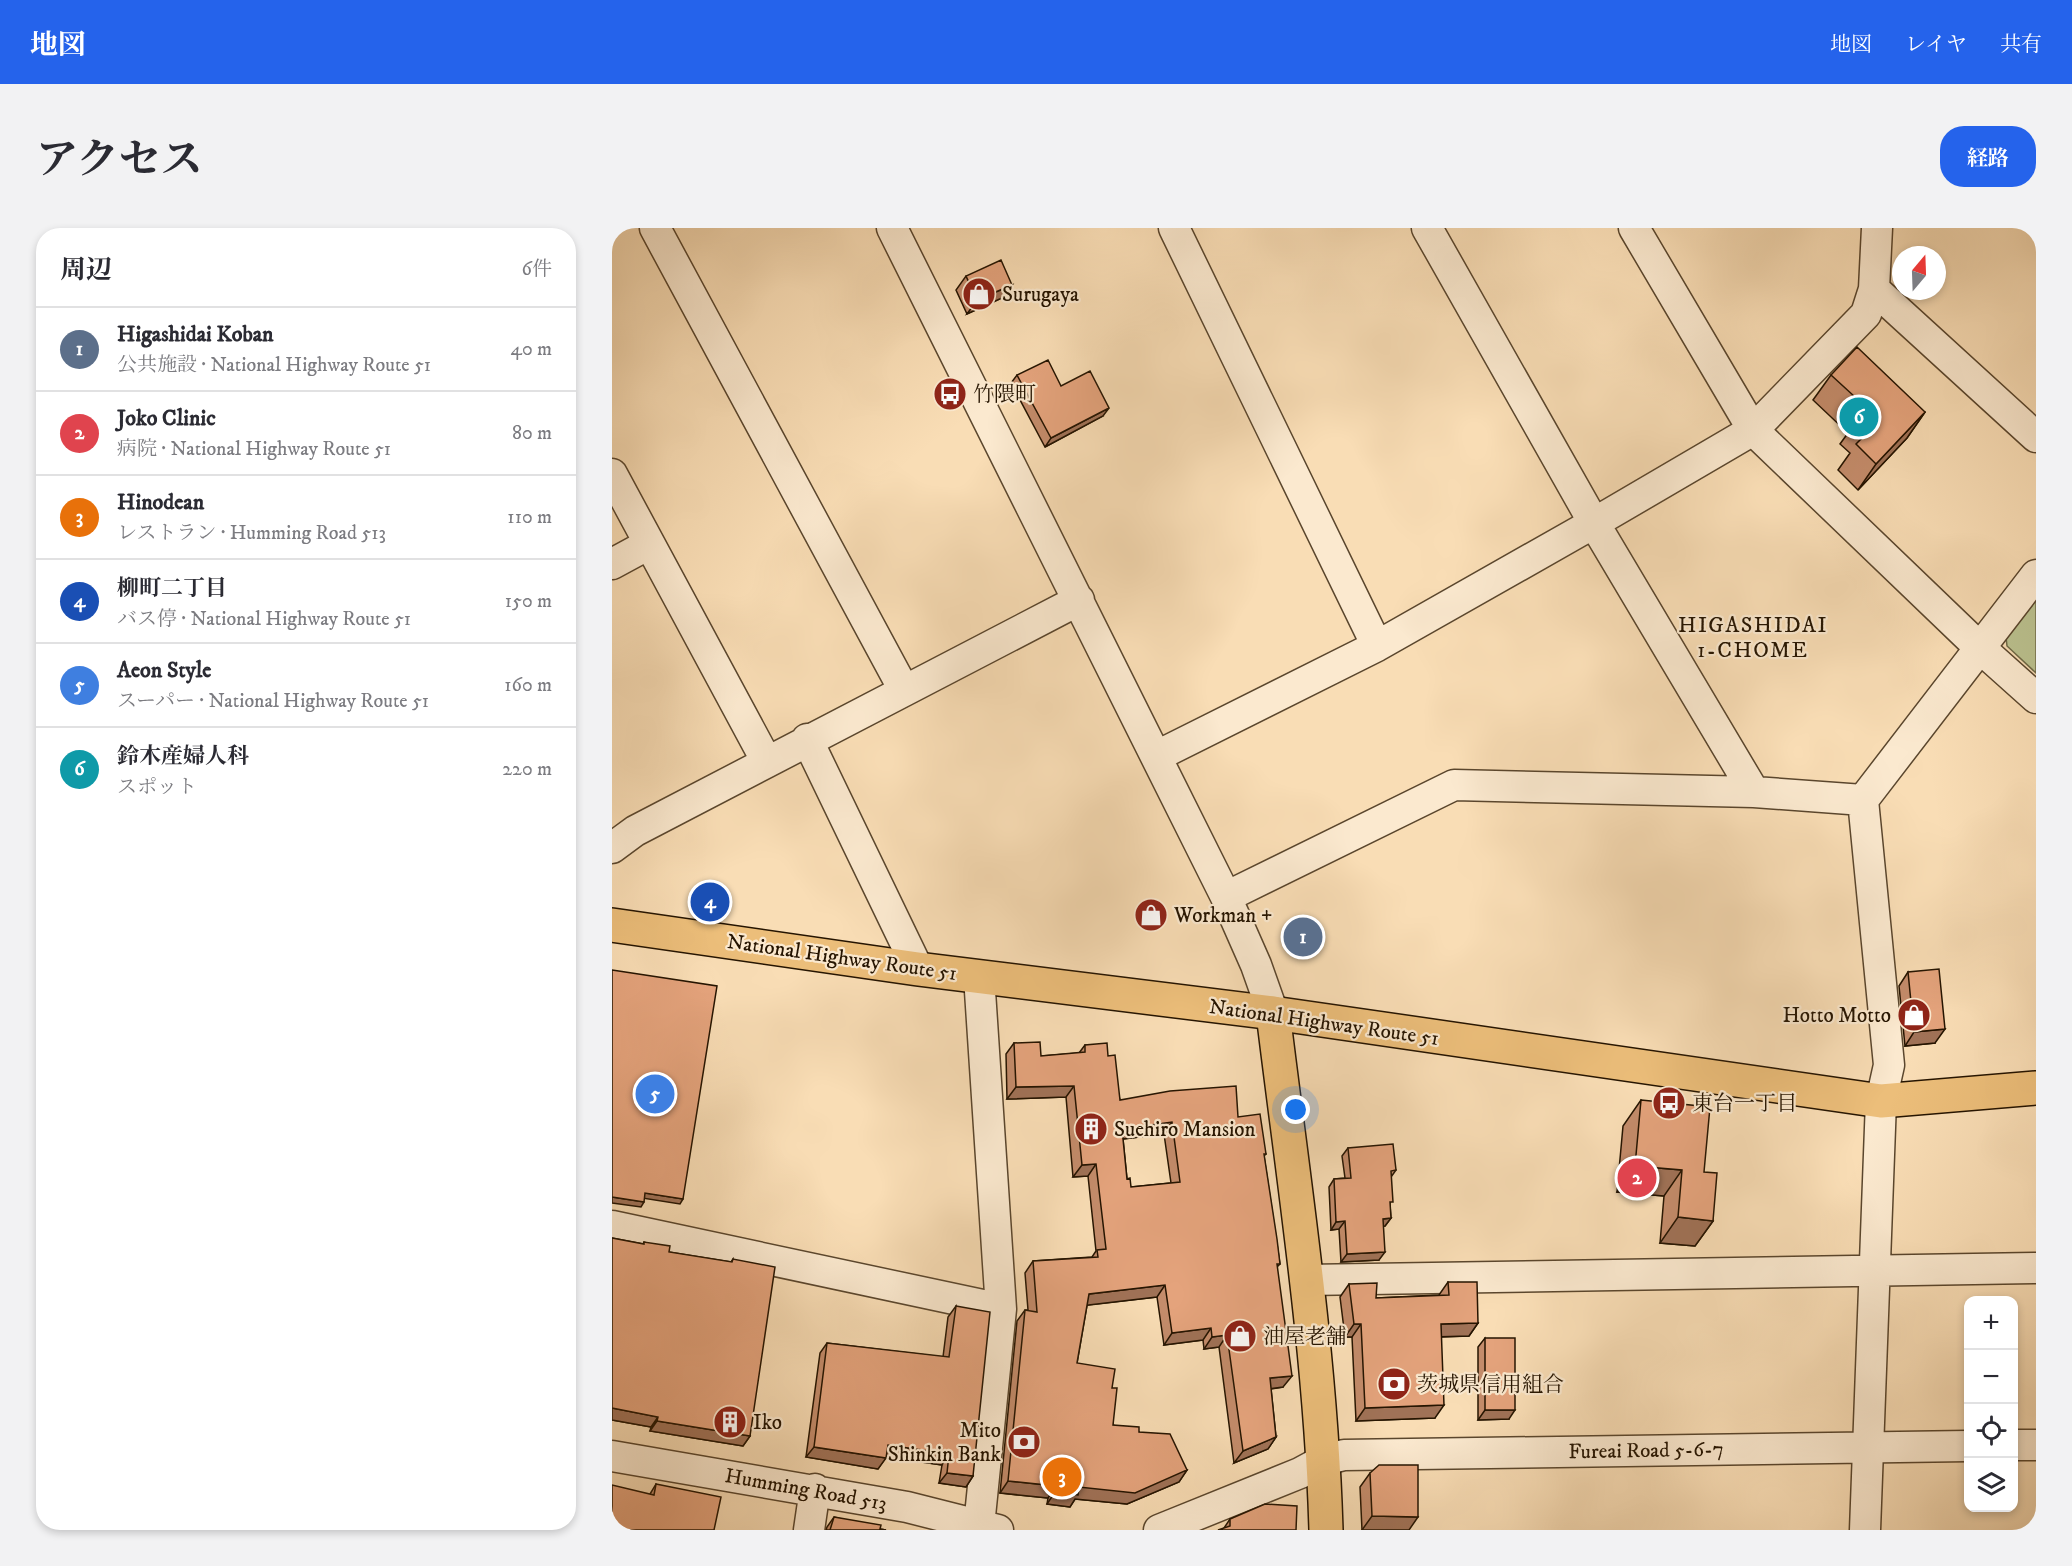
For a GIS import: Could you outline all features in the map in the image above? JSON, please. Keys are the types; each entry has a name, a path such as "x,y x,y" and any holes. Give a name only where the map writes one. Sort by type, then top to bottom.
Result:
{"main road":[{"name":"National Highway Route 51","path":"612,925 918,969 1273,1013 1881,1101 2036,1088"},
{"path":"1273,1013 1306,1281 1324,1460 1326,1530"}],"street":[{"path":"655,228 904,690"},
{"path":"892,228 1226,897 1256,964 1273,1013"},
{"path":"1174,228 1377,646"},
{"path":"1427,228 1594,523 1754,792"},
{"path":"1634,228 1753,430 2036,698"},
{"path":"1157,756 1377,646 1753,430 1866,314 1874,289 1877,228"},
{"path":"1874,289 2036,437"},
{"path":"612,474 766,762"},
{"path":"612,564 649,544"},
{"path":"1865,1530 1881,1101 1889,1065 1863,800 1979,646 2036,575"},
{"path":"612,848 635,831 1078,600"},
{"path":"807,740 918,969"},
{"path":"1226,897 1454,785 1754,792 1863,800"},
{"path":"979,976 1001,1309 988,1528"},
{"path":"612,1226 1001,1309"},
{"path":"1306,1281 1875,1269 2036,1268"},
{"path":"2018,1445 2036,1445"},
{"name":"Fureai Road 5-6-7","path":"1324,1460 1344,1455 1366,1454 1964,1446"},
{"name":"Humming Road 513","path":"612,1456 907,1507 988,1528"},
{"path":"1159,1530 1300,1473 1324,1460"},
{"path":"809,1530 815,1490"}],"green space":[{"path":"2036,597 2036,673 2007,646 2006,637"}],"building":[{"path":"1001,260 1012,285 977,300 966,276"},
{"path":"1857,347 1925,412 1876,464 1856,444 1870,430 1858,419 1867,408 1831,375"},
{"path":"1048,360 1061,386 1090,371 1109,408 1051,438 1017,375"},
{"path":"1939,969 1945,1029 1914,1032 1908,972"},
{"path":"612,970 717,986 683,1199 645,1193 644,1202 612,1197"},
{"path":"1040,1042 1041,1056 1085,1052 1085,1045 1107,1043 1108,1056 1115,1055 1120,1100 1170,1091 1236,1086 1238,1117 1260,1114 1292,1376 1270,1378 1276,1437 1243,1451 1227,1335 1212,1337 1211,1328 1172,1333 1165,1285 1089,1294 1077,1363 1115,1369 1112,1388 1117,1388 1113,1425 1139,1427 1139,1432 1170,1434 1187,1470 1135,1493 1079,1487 1078,1495 1055,1492 1056,1486 1008,1481 1025,1310 1037,1312 1033,1261 1098,1257 1097,1250 1106,1249 1096,1164 1082,1165 1074,1086 1016,1087 1014,1043","holes":["1172,1122 1180,1182 1131,1187 1130,1178 1127,1179 1122,1129"]},
{"path":"1641,1100 1710,1107 1704,1172 1717,1173 1713,1221 1678,1217 1682,1170 1635,1166"},
{"path":"1393,1144 1396,1170 1391,1171 1393,1202 1390,1202 1391,1218 1383,1219 1385,1252 1347,1254 1345,1221 1336,1222 1334,1179 1351,1178 1348,1148"},
{"path":"612,1238 670,1246 669,1252 732,1262 733,1259 775,1267 750,1436 657,1421 658,1417 612,1408"},
{"path":"1448,1282 1477,1282 1478,1323 1441,1324 1444,1405 1365,1408 1361,1324 1354,1324 1349,1284 1377,1283 1376,1298 1449,1295"},
{"path":"956,1306 990,1312 973,1476 947,1473 949,1454 888,1445 886,1458 814,1447 827,1343 949,1357"},
{"path":"1485,1338 1515,1338 1515,1410 1485,1410"},
{"path":"1379,1465 1418,1465 1418,1517 1372,1516 1370,1473"},
{"path":"656,1484 721,1497 714,1530 612,1530 612,1485 654,1495"},
{"path":"1265,1504 1297,1506 1296,1530 1218,1530 1230,1526 1230,1519"},
{"path":"834,1517 881,1525 880,1529 886,1530 830,1530"}],"place":[{"name":"Surugaya","path":"979,294"},
{"name":"竹隈町","path":"950,394"},
{"name":"鈴木産婦人科","path":"1859,417"},
{"name":"柳町二丁目","path":"710,902"},
{"name":"Workman +","path":"1151,915"},
{"name":"Higashidai Koban","path":"1303,937"},
{"name":"Hotto Motto","path":"1914,1015"},
{"name":"Aeon Style","path":"655,1094"},
{"name":"東台一丁目","path":"1669,1103"},
{"name":"Suehiro Mansion","path":"1091,1129"},
{"name":"Joko Clinic","path":"1637,1178"},
{"name":"油屋老舗","path":"1240,1336"},
{"name":"茨城県信用組合","path":"1394,1384"},
{"name":"Iko","path":"730,1422"},
{"name":"Mito Shinkin Bank","path":"1024,1442"},
{"name":"Hinodean","path":"1062,1477"}],"district":[{"name":"HIGASHIDAI 1-CHOME","path":"1753,636"}]}
